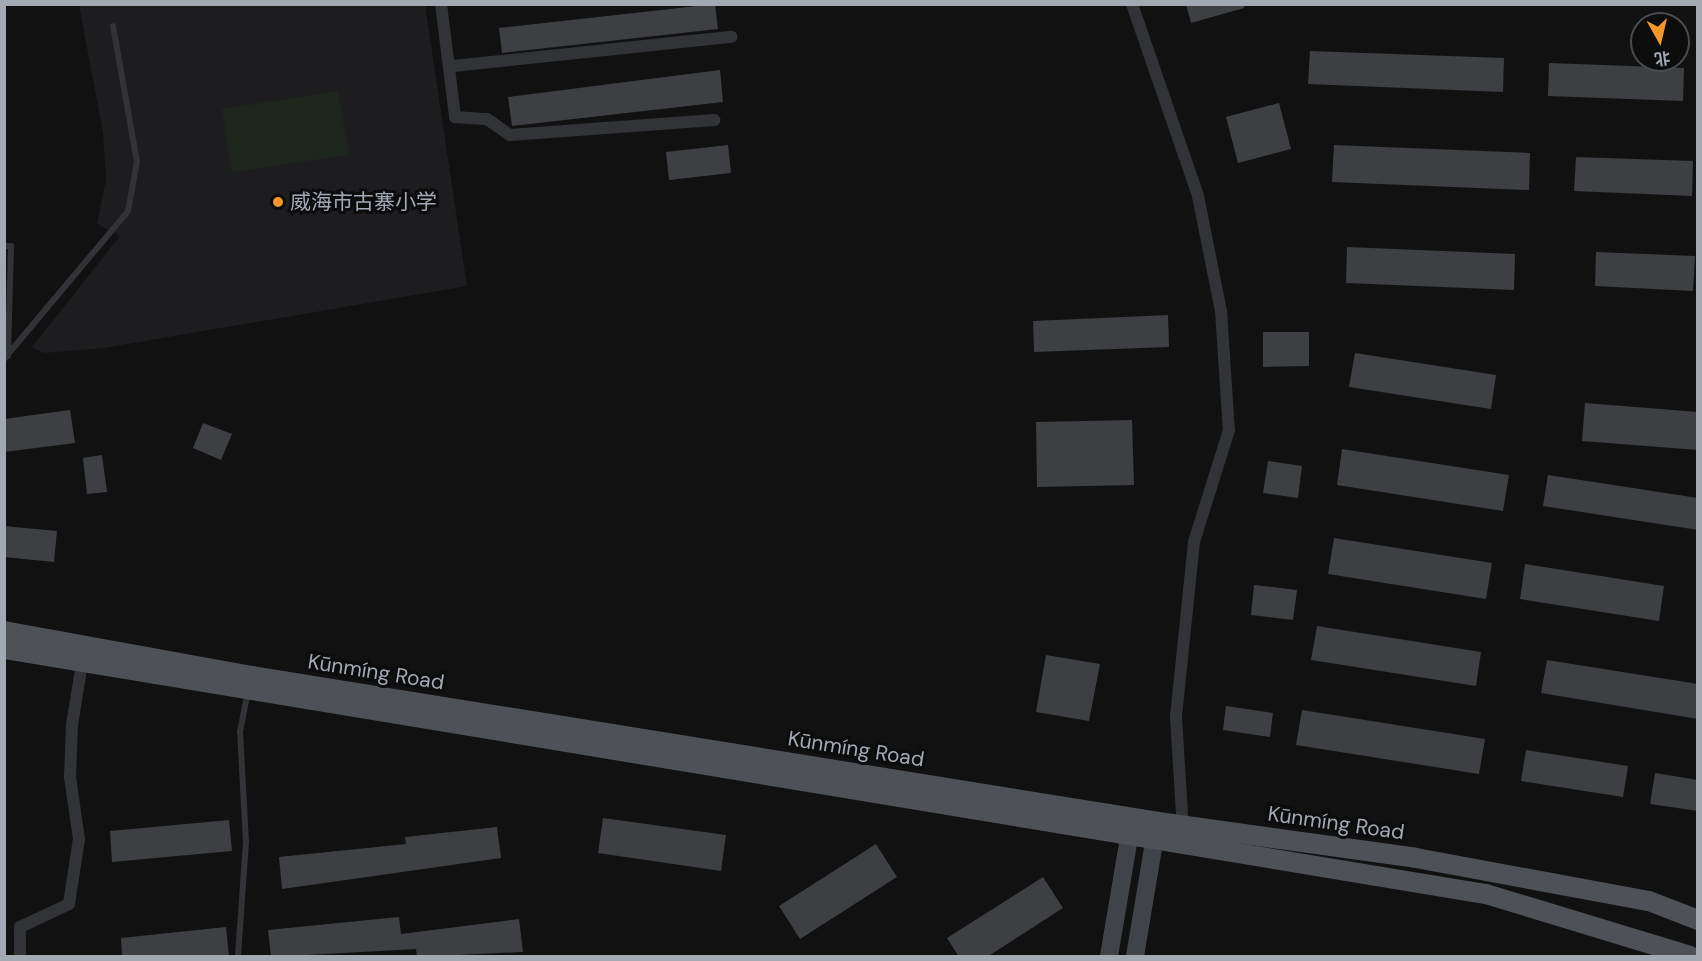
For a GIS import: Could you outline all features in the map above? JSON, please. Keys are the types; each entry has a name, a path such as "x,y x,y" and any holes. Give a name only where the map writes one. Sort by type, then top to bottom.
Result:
{"main road":[{"name":"Kūnmíng Road","path":"4,631 84,653 250,683 1181,834 1486,894 1690,957"},
{"name":"Kūnmíng Road","path":"4,649 84,653"},
{"path":"1108,957 1131,826"},
{"path":"1135,957 1156,830"},
{"name":"Kūnmíng Road","path":"1181,834 1416,858 1649,901 1698,920"}],"street":[{"path":"441,4 453,66 455,117 488,119 510,135 714,120"},
{"path":"1132,4 1198,196 1221,311 1229,430 1194,542 1176,717 1181,834"},
{"path":"453,66 731,37"},
{"path":"20,957 20,927 69,904 79,840 70,777 84,653"}],"lane":[{"path":"6,358 128,211 137,162 113,26"},
{"path":"4,246 11,246 6,358"},
{"path":"238,957 246,842 240,732 250,683"}],"shaded area":[{"name":"威海市古寨小学","path":"79,5 425,5 467,286 104,348 44,353 32,347 120,236 97,224 106,179 103,133"},
{"path":"338,91 349,155 232,172 222,109"}],"building":[{"path":"715,4 718,29 502,53 499,28"},
{"path":"1186,4 1244,4 1244,8 1191,23"},
{"path":"1310,51 1504,58 1503,92 1308,84"},
{"path":"1549,63 1630,66 1630,72 1684,72 1683,101 1548,96"},
{"path":"720,70 723,102 512,126 508,97"},
{"path":"1279,103 1291,149 1238,163 1226,117"},
{"path":"728,145 731,173 669,180 666,152"},
{"path":"1334,145 1530,153 1529,190 1332,182"},
{"path":"1576,157 1693,161 1692,196 1574,191"},
{"path":"1347,247 1515,254 1514,290 1346,283"},
{"path":"1596,252 1695,256 1693,291 1595,286"},
{"path":"1168,315 1169,347 1034,352 1033,321"},
{"path":"1263,332 1309,332 1309,366 1263,367"},
{"path":"1355,353 1496,375 1491,409 1349,387"},
{"path":"1585,403 1698,412 1698,450 1582,441"},
{"path":"70,410 75,443 4,452 4,419"},
{"path":"1132,420 1134,485 1037,487 1036,422"},
{"path":"203,423 232,434 221,460 193,448"},
{"path":"1342,449 1509,475 1503,511 1337,485"},
{"path":"102,455 107,492 87,494 83,458"},
{"path":"1268,461 1302,466 1298,498 1263,493"},
{"path":"1548,475 1698,498 1698,530 1543,506"},
{"path":"4,526 57,531 54,562 4,557"},
{"path":"1334,538 1492,563 1486,599 1328,574"},
{"path":"1525,564 1664,586 1659,621 1520,599"},
{"path":"1254,585 1297,590 1293,620 1251,615"},
{"path":"1317,626 1481,652 1476,686 1311,660"},
{"path":"1046,655 1100,664 1089,721 1036,712"},
{"path":"1547,660 1698,684 1698,719 1541,693"},
{"path":"1226,706 1273,713 1270,737 1223,730"},
{"path":"1302,710 1485,739 1479,774 1296,745"},
{"path":"1526,750 1628,766 1623,797 1521,781"},
{"path":"1655,773 1698,780 1698,811 1650,804"},
{"path":"603,818 726,835 721,871 598,853"},
{"path":"229,820 232,851 112,862 110,831"},
{"path":"497,827 501,858 282,889 279,857 406,844 405,837"},
{"path":"876,844 897,877 800,939 779,906"},
{"path":"1043,877 1063,908 987,957 959,957 947,938"},
{"path":"399,917 401,934 519,919 523,952 417,957 416,949 271,957 268,930"},
{"path":"226,927 229,957 122,957 121,938"}],"place":[{"name":"威海市古寨小学","path":"278,202"}]}
